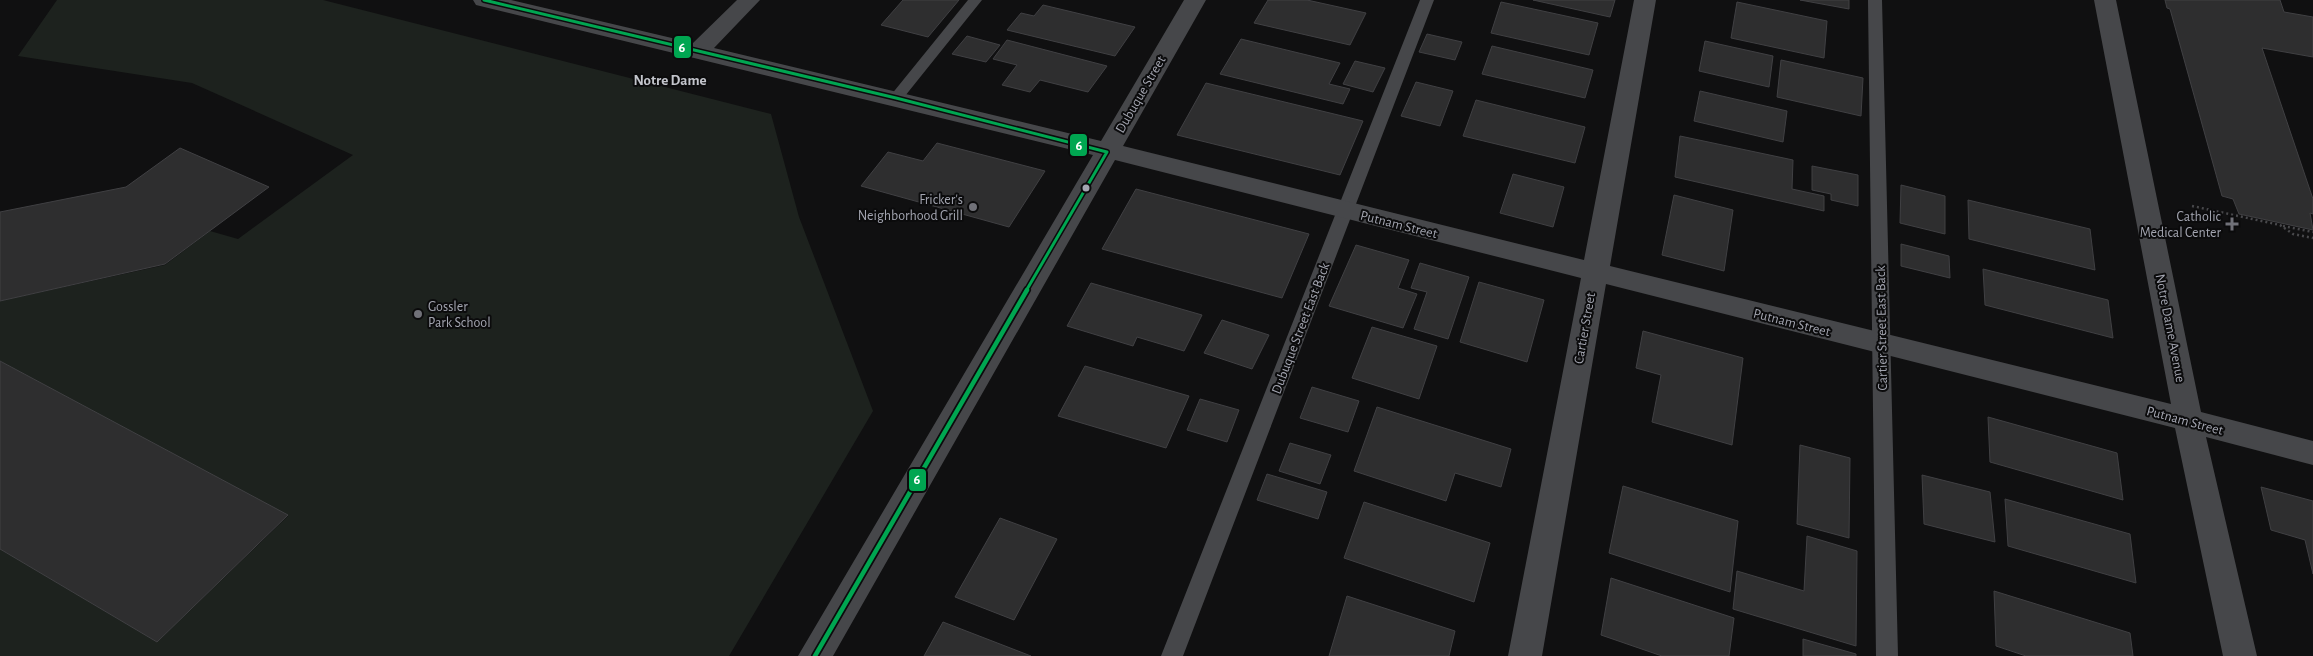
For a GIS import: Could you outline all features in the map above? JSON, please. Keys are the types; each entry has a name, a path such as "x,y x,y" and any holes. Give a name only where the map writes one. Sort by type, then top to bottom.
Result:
{"street":[{"name":"Putnam Street","path":"484,0 896,98 2313,453"},
{"path":"698,51 748,0"},
{"name":"Dubuque Street","path":"815,656 1195,0"},
{"name":"Cartier Street","path":"1526,656 1594,272 1645,0"},
{"name":"Notre Dame Avenue","path":"2105,0 2190,421 2240,656"}],"lane":[{"path":"896,98 975,0"},
{"name":"Dubuque Street East Back","path":"1172,656 1346,211 1426,0"},
{"name":"Cartier Street East Back","path":"1875,0 1887,656"}],"path":[{"path":"2192,206 2313,232"},
{"path":"2280,225 2293,234 2313,238"}],"shaded area":[{"name":"Gossler Park School","path":"57,0 323,0 771,114 799,217 873,411 729,656 0,656 0,549 157,642 288,516 0,361 0,301 165,265 210,231 238,239 353,155 192,83 18,56"}],"building":[{"path":"903,0 959,0 928,37 881,25"},
{"path":"1268,0 1307,0 1366,13 1350,45 1254,23"},
{"path":"1533,0 1615,0 1610,17"},
{"path":"1800,0 1849,0 1849,9"},
{"name":"Catholic Medical Center","path":"2165,0 2280,0 2284,12 2313,17 2313,57 2262,48 2313,199 2313,214 2310,213 2313,230 2239,214 2233,199 2222,196 2170,9 2167,8"},
{"path":"1501,2 1598,23 1589,55 1491,33"},
{"path":"1737,2 1827,21 1824,58 1731,38"},
{"path":"1043,5 1135,27 1115,56 1007,30 1021,13 1034,16"},
{"path":"1427,34 1462,42 1455,60 1419,52"},
{"path":"967,36 1000,45 986,62 952,54"},
{"path":"1241,39 1340,63 1329,84 1350,89 1343,104 1220,74"},
{"path":"1007,40 1107,66 1088,92 1040,80 1030,92 1002,85 1017,65 993,59"},
{"path":"1705,41 1773,56 1769,87 1699,71"},
{"path":"1492,46 1593,70 1585,98 1482,74"},
{"path":"1781,60 1863,78 1861,116 1777,97"},
{"path":"1355,61 1385,68 1373,92 1343,84"},
{"path":"1416,82 1453,91 1440,126 1401,116"},
{"path":"1206,83 1363,121 1340,175 1177,135"},
{"path":"1700,91 1787,111 1783,142 1694,121"},
{"path":"1476,100 1585,127 1575,163 1463,136"},
{"path":"1680,136 1793,160 1792,189 1824,196 1824,211 1675,177"},
{"path":"937,143 1045,171 1009,227 861,186 888,152 923,161"},
{"path":"180,148 269,187 165,264 0,301 0,212 126,187"},
{"path":"1812,166 1858,175 1858,206 1831,200 1831,194 1812,190"},
{"path":"1513,174 1564,187 1553,227 1500,213"},
{"path":"1901,185 1945,196 1945,234 1900,223"},
{"path":"1136,189 1309,234 1282,298 1102,249"},
{"path":"1674,195 1733,210 1724,271 1662,255"},
{"path":"1968,200 2090,229 2095,270 1969,239"},
{"path":"1901,244 1949,256 1950,278 1901,266"},
{"path":"1356,245 1409,260 1398,288 1417,294 1403,328 1329,306"},
{"path":"1420,263 1469,277 1448,339 1414,329 1427,292 1411,288"},
{"path":"1983,269 2108,300 2113,338 1985,305"},
{"path":"1479,282 1544,300 1527,362 1460,342"},
{"path":"1091,283 1202,315 1184,351 1137,337 1133,346 1067,326"},
{"path":"1222,320 1269,335 1252,369 1204,353"},
{"path":"1372,327 1437,346 1419,399 1352,378"},
{"path":"1643,331 1743,358 1732,445 1652,422 1661,375 1636,368"},
{"path":"0,361 288,515 157,642 0,549"},
{"path":"1085,366 1189,396 1166,448 1058,416"},
{"path":"1312,387 1359,401 1348,432 1300,418"},
{"path":"1200,399 1239,410 1227,442 1187,430"},
{"path":"1377,407 1511,449 1501,487 1455,473 1446,501 1354,471"},
{"path":"1988,417 2117,453 2123,500 1990,462"},
{"path":"1290,443 1331,455 1320,484 1279,471"},
{"path":"1800,445 1850,458 1849,538 1797,524"},
{"path":"1267,474 1327,492 1318,519 1257,500"},
{"path":"1922,475 1990,492 1995,542 1924,524"},
{"path":"1623,486 1738,521 1730,592 1609,553"},
{"path":"2261,487 2313,501 2313,574 2305,540 2271,530"},
{"path":"2005,499 2130,534 2136,583 2008,546"},
{"path":"1364,502 1490,543 1474,602 1344,558"},
{"path":"1000,518 1057,539 1014,620 955,597"},
{"path":"1807,536 1857,551 1856,646 1733,609 1737,571 1804,591"},
{"path":"1611,578 1734,618 1729,656 1662,656 1601,635"},
{"path":"1994,591 2130,633 2133,656 2026,656 1996,646"},
{"path":"1347,596 1455,631 1449,656 1329,656"},
{"path":"943,622 1031,656 924,656"},
{"path":"1803,639 1856,654 1856,656 1803,656"}],"transit line":[{"name":"6","path":"484,0 896,98 1107,152 815,656"}],"place":[{"name":"Fricker's Neighborhood Grill","path":"973,207"},
{"name":"Catholic Medical Center","path":"2232,224"},
{"name":"Gossler Park School","path":"418,314"}],"district":[{"name":"Notre Dame","path":"670,80"}]}
